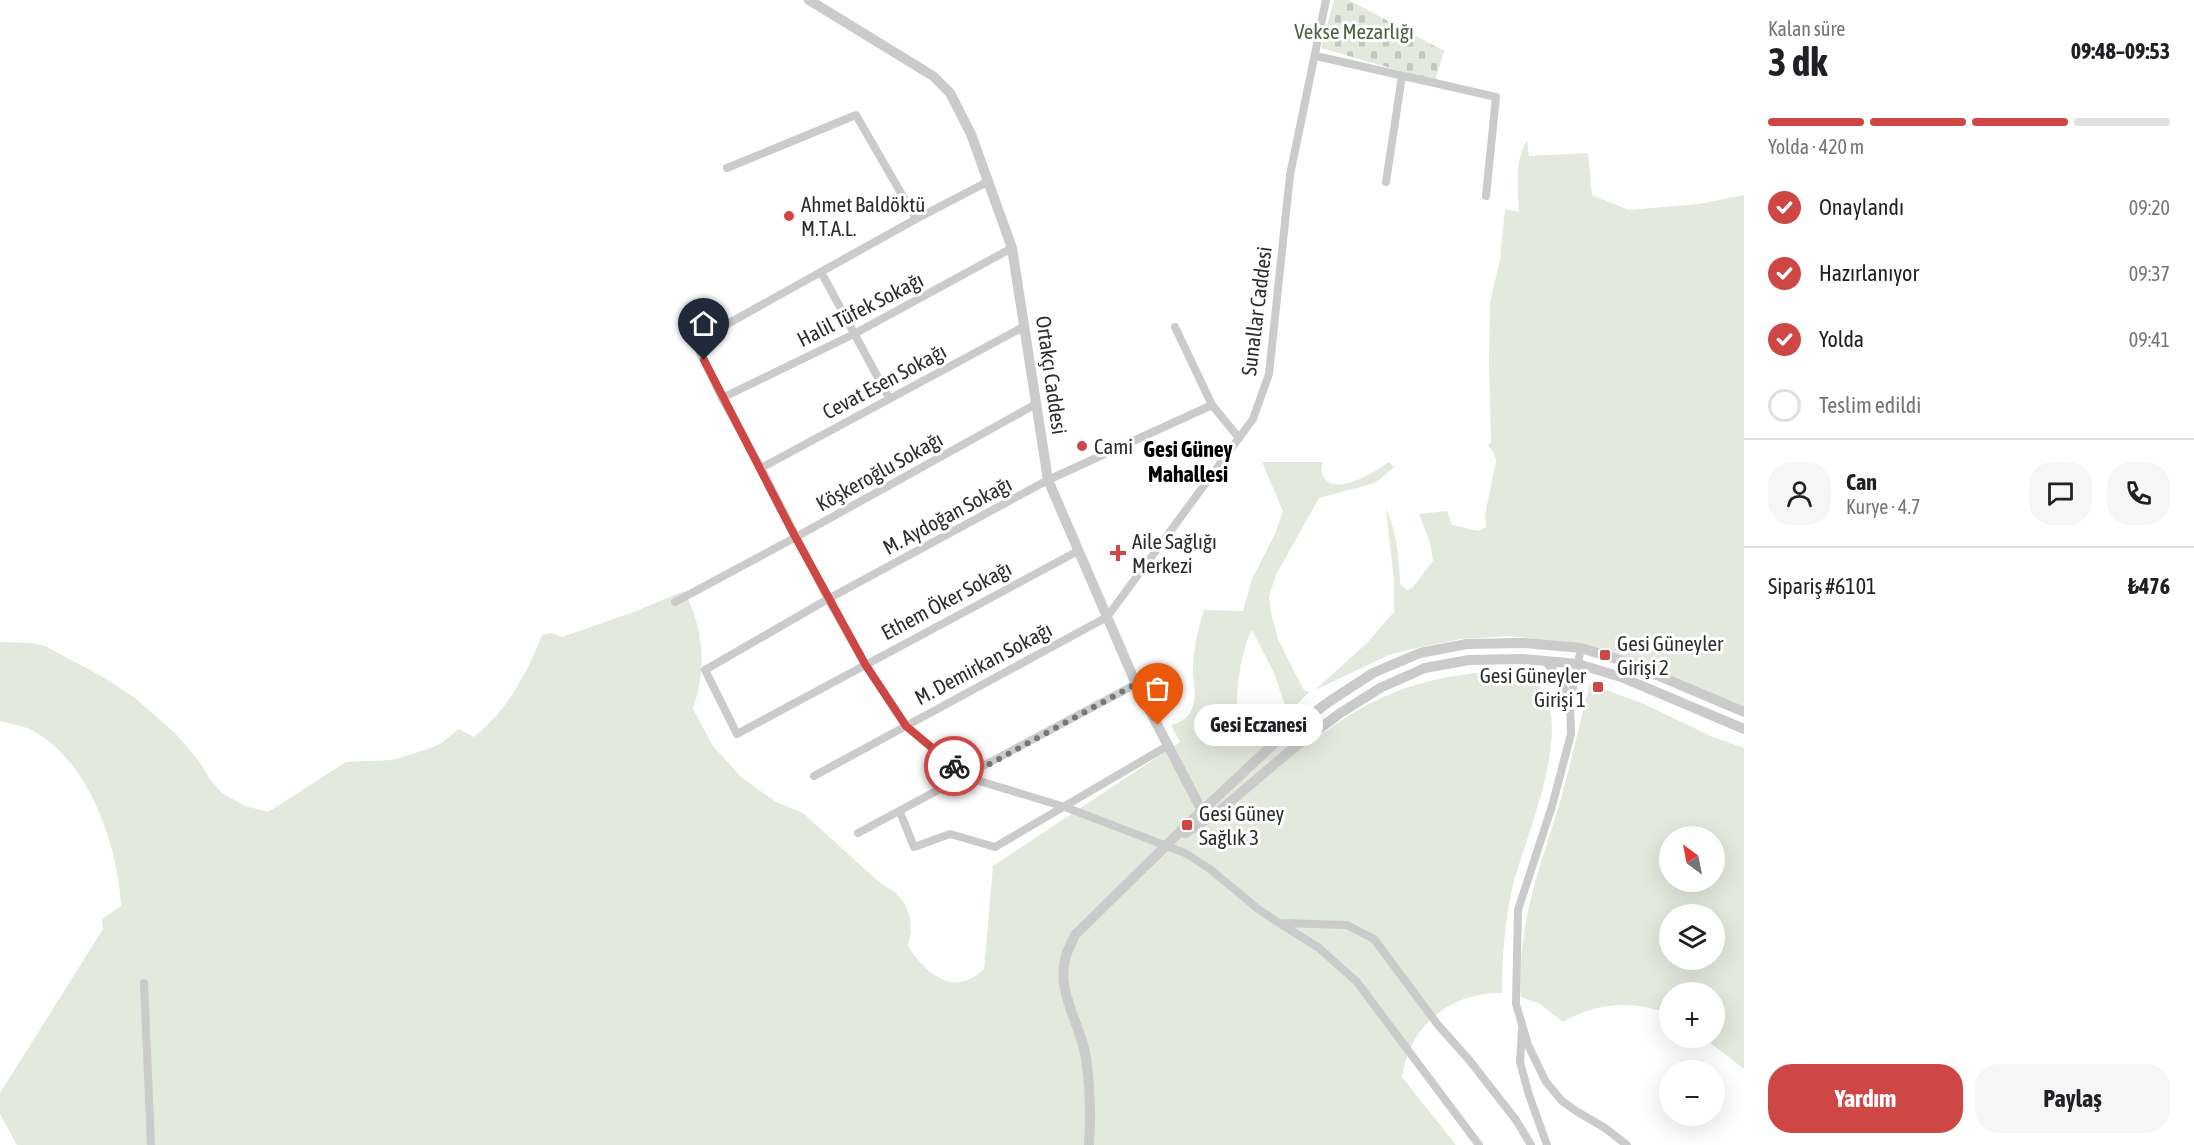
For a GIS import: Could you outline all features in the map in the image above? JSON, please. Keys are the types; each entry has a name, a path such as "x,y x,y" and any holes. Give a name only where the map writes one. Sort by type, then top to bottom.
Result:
{"street":[{"name":"Ortakçı Caddesi","path":"809,0 933,76 950,93 971,134 1012,248 1048,480 1136,684 1203,811"},
{"name":"Sunallar Caddesi","path":"1107,617 1253,419 1269,374 1290,176 1326,0"},
{"path":"1316,56 1496,97 1486,196"},
{"path":"1386,182 1402,76"},
{"path":"727,168 856,115 916,219"},
{"path":"989,182 916,219 695,342 722,398 761,468 828,599 865,664 906,726 966,777 1065,807 1185,852 1210,869 1258,909 1319,948 1357,982 1479,1145"},
{"name":"Halil Tüfek Sokağı","path":"722,398 854,334 1012,248"},
{"path":"821,272 889,398"},
{"name":"Cevat Esen Sokağı","path":"761,468 1025,326"},
{"path":"1175,327 1212,405 1239,438"},
{"name":"Köşkeroğlu Sokağı","path":"675,602 1036,404"},
{"name":"M. Aydoğan Sokağı","path":"738,734 705,670 828,599 1048,480 1212,405"},
{"name":"Ethem Öker Sokağı","path":"738,734 1078,551"},
{"name":"M. Demirkan Sokağı","path":"814,776 1107,617"},
{"path":"1089,1145 1091,1120 1086,1057 1064,989 1063,974 1066,955 1075,935 1167,844 1280,738 1372,673 1420,653 1467,644 1523,643 1581,648 1626,662 1744,712"},
{"path":"1581,648 1570,703 1571,734 1552,806 1518,910 1516,1004 1528,1045 1546,1082 1569,1106 1605,1128 1627,1145"},
{"path":"1167,844 1218,813 1290,751 1340,714 1380,687 1425,668 1468,660 1523,659 1578,664 1621,677 1744,729"},
{"path":"1545,661 1560,678 1570,703"},
{"path":"858,833 1136,684"},
{"path":"900,812 914,847 950,834 995,847 1169,745"},
{"path":"1279,923 1347,925 1374,939 1438,1024 1509,1112 1531,1145"},
{"path":"144,983 151,1145"},
{"path":"1522,1020 1520,1062 1528,1095 1547,1145"}],"green space":[{"name":"Vekse Mezarlığı","path":"1334,0 1349,0 1444,51 1435,81 1321,48"},
{"path":"1527,140 1529,156 1588,153 1592,195 1629,210 1699,204 1744,195 1744,709 1552,641 1509,636 1461,639 1389,655 1315,690 1367,643 1394,612 1394,581 1386,509 1395,536 1400,584 1407,590 1413,587 1433,561 1430,543 1419,514 1447,511 1452,525 1479,531 1486,527 1485,515 1496,461 1494,453 1488,446 1491,442 1490,303 1500,259 1505,209 1519,212 1518,166"},
{"path":"1262,462 1323,462 1324,478 1332,484 1358,480 1389,462 1394,467 1378,481 1319,498 1276,575 1269,597 1278,639 1304,690 1309,692 1288,714 1304,747 1342,720 1381,698 1414,685 1467,674 1486,672 1522,675 1543,692 1551,719 1550,752 1543,789 1510,898 1504,939 1502,993 1483,994 1449,1006 1423,1028 1413,1042 1406,1059 1402,1077 1456,1145 17,1145 0,1114 0,1093 103,929 102,919 121,906 114,857 97,806 84,783 69,761 51,743 27,728 0,721 0,642 32,643 45,646 103,677 135,698 175,733 222,793 245,806 268,812 346,762 392,760 440,744 459,729 474,737 497,715 515,690 542,635 551,633 562,637 634,612 684,591 696,620 701,649 700,679 693,709 713,746 741,777 776,802 803,813 879,882 896,893 905,904 910,918 911,932 908,946 915,956 932,973 942,979 962,982 984,969 993,866 1180,742 1171,725 1186,717 1194,704 1194,659 1204,610 1243,611 1252,579 1275,534 1283,511","holes":["1252,630 1274,673 1288,714 1246,746 1241,735 1237,705 1243,655"]},
{"path":"1590,684 1644,704 1713,737 1744,748 1744,1069 1717,1048 1725,1048 1725,982 1659,982 1659,1011 1629,1005 1615,1005 1589,1010 1563,1022 1540,1004 1521,997 1521,969 1527,918 1562,795"}],"way so far":[{"path":"954,766 966,777 1136,684 1158,725"}],"place":[{"name":"Ahmet Baldöktü M.T.A.L.","path":"789,216"},
{"name":"Cami","path":"1082,446"},
{"name":"Aile Sağlığı Merkezi","path":"1118,553"},
{"name":"Gesi Güneyler Girişi 2","path":"1605,655"},
{"name":"Gesi Güneyler Girişi 1","path":"1598,687"},
{"name":"Gesi Eczanesi","path":"1158,725"},
{"name":"Gesi Güney Sağlık 3","path":"1187,825"}],"district":[{"name":"Gesi Güney Mahallesi","path":"1188,462"}],"route":[{"path":"704,360 828,599 865,664 906,726 954,766"}]}
